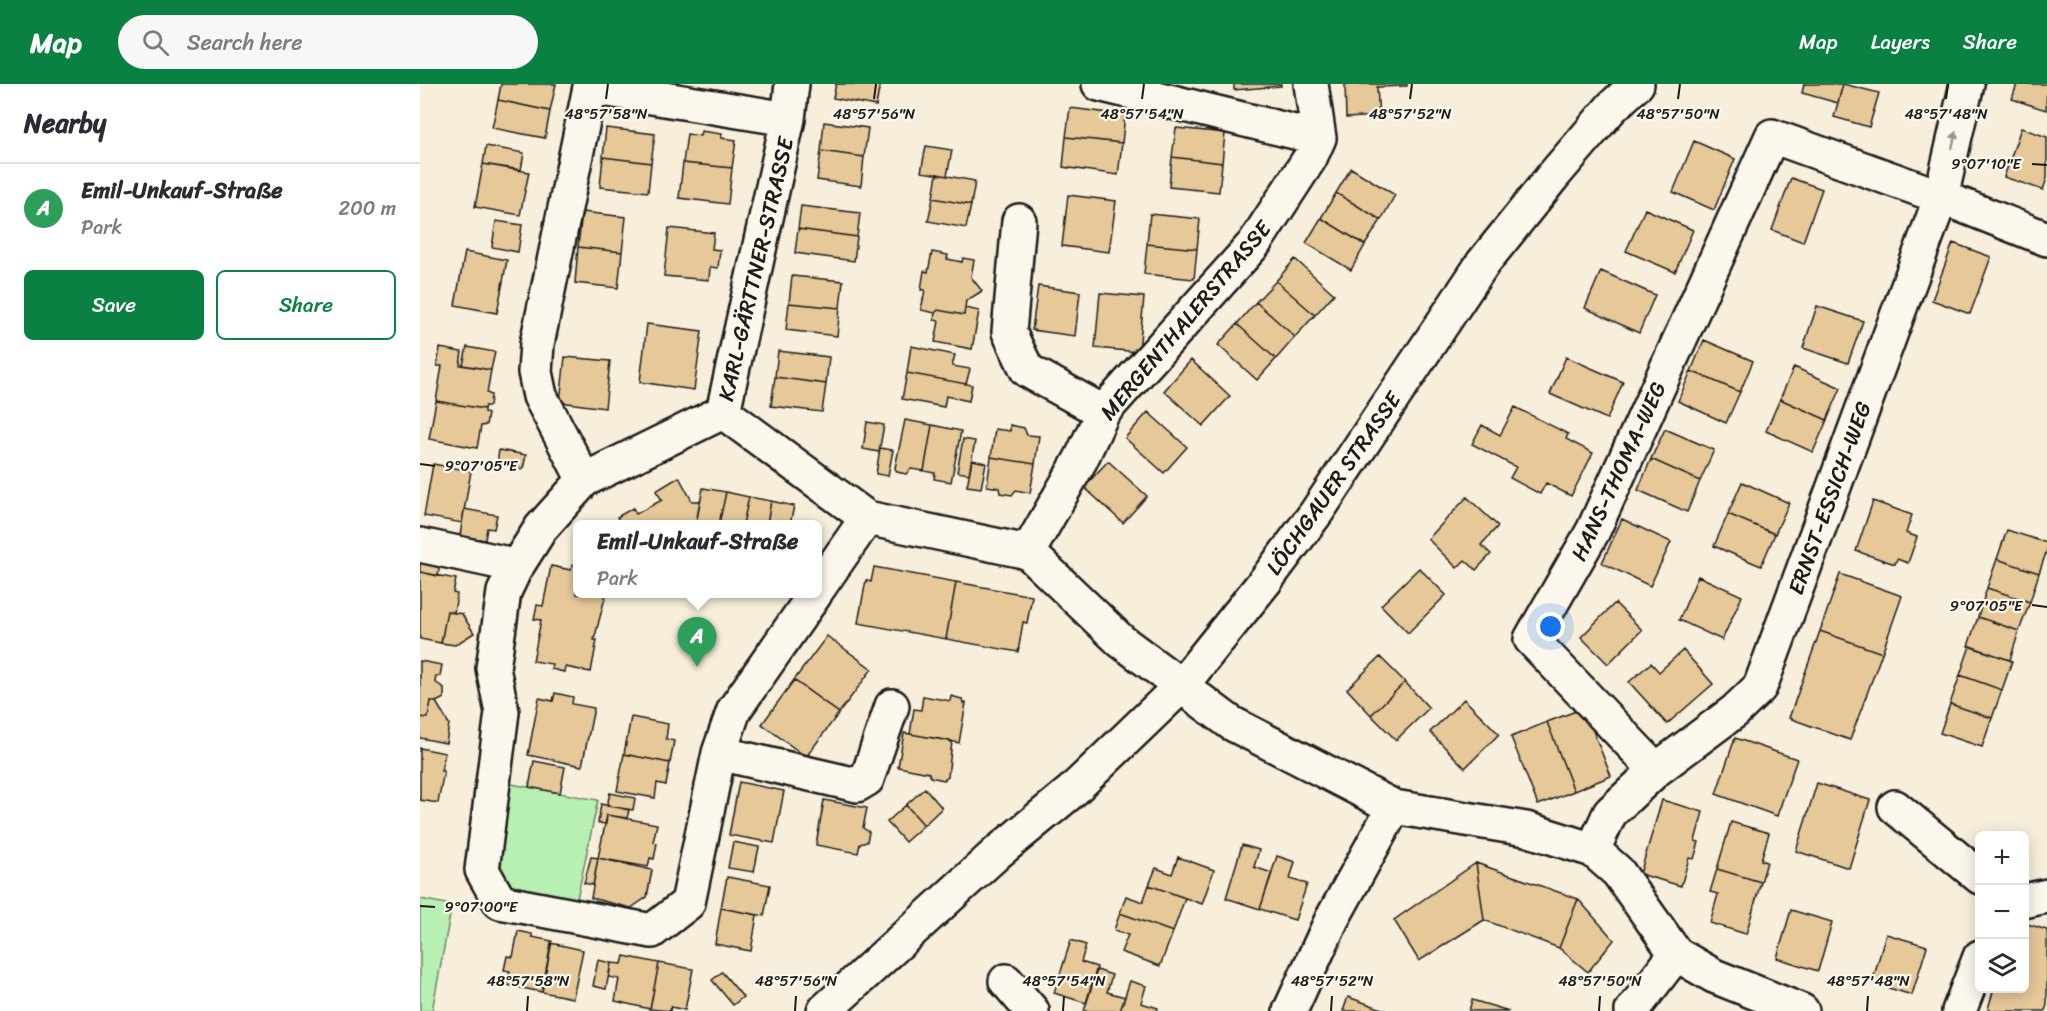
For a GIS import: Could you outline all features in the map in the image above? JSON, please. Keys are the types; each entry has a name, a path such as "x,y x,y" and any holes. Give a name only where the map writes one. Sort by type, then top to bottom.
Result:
{"street":[{"name":"KARL-GÄRTTNER-STRASSE","path":"792,84 788,119 723,412 867,518 1028,552"},
{"path":"1100,84 1319,138 1311,84"},
{"name":"LÖCHGAUER STRASSE","path":"824,1011 998,852 1072,791 1181,686 1266,580 1316,513 1483,263 1605,115 1637,84"},
{"name":"ERNST-ESSICH-WEG","path":"1593,850 1610,813 1656,770 1735,711 1760,687 1941,197 1967,84"},
{"path":"584,480 540,396 535,372 537,344 590,87 788,119"},
{"name":"HANS-THOMA-WEG","path":"1656,770 1531,639 1593,531 1772,135 1941,197"},
{"name":"MERGENTHALERSTRASSE","path":"1028,552 1082,459 1103,412 1254,244 1310,158 1319,138"},
{"path":"1941,197 2047,239"},
{"path":"1019,221 1009,332 1027,370 1103,412"},
{"path":"723,412 584,480 541,528 515,569 504,592 493,668 502,712 482,870 500,902 652,931 688,903 719,753 734,710 812,598"},
{"path":"822,583 867,518"},
{"path":"420,545 499,562 515,569"},
{"path":"1028,552 1121,640 1231,723 1394,807 1526,829 1593,850 1618,872 1676,954 1714,976 1802,1011"},
{"path":"719,753 857,786 867,779 892,706"},
{"path":"1290,1011 1332,920 1394,807"},
{"path":"1895,807 1975,873"},
{"path":"2029,900 2047,896"},
{"path":"1632,1011 1676,954"},
{"path":"1959,1011 1975,970"},
{"path":"1006,981 1032,1011"}],"green space":[{"path":"506,783 598,800 575,908 514,896 491,863"},
{"path":"420,899 452,905 432,1011 420,1011"}],"building":[{"path":"501,84 556,84 550,111 498,100"},
{"path":"836,84 880,84 876,106 833,98"},
{"path":"1234,84 1281,84 1281,86 1234,90"},
{"path":"1345,84 1407,84 1407,86 1377,87 1379,116 1346,118"},
{"path":"1804,84 1843,84 1838,103 1802,93"},
{"path":"1843,84 1879,93 1869,127 1834,117"},
{"path":"2017,84 2047,84 2046,110 2012,99"},
{"path":"498,100 550,111 545,138 492,128"},
{"path":"1070,108 1125,115 1122,143 1066,137"},
{"path":"824,122 868,128 864,157 821,151"},
{"path":"606,128 655,134 651,163 603,157"},
{"path":"1176,128 1225,133 1222,163 1172,157"},
{"path":"2021,128 2047,137 2047,178 2043,190 2004,177"},
{"path":"701,131 722,134 721,138 736,140 732,168 683,163 687,134 700,136"},
{"path":"1066,137 1122,143 1118,175 1063,167"},
{"path":"1694,141 1735,159 1714,210 1673,192"},
{"path":"486,146 524,153 521,170 483,164"},
{"path":"926,146 952,150 947,176 921,172"},
{"path":"821,151 864,157 861,186 817,180"},
{"path":"603,157 651,163 648,192 600,187"},
{"path":"1172,157 1222,163 1219,192 1169,187"},
{"path":"683,163 732,168 728,204 679,198"},
{"path":"483,164 529,172 520,215 475,207"},
{"path":"1351,168 1395,195 1381,220 1336,193"},
{"path":"937,174 975,181 971,205 933,198"},
{"path":"1791,178 1822,189 1803,242 1772,230"},
{"path":"1336,193 1381,220 1365,245 1321,218"},
{"path":"1068,195 1116,201 1109,252 1062,246"},
{"path":"933,198 971,205 966,228 928,221"},
{"path":"801,206 860,213 857,237 798,229"},
{"path":"1645,209 1693,230 1675,272 1626,251"},
{"path":"582,212 626,217 622,252 578,247"},
{"path":"1150,214 1200,219 1197,249 1147,244"},
{"path":"1321,218 1365,245 1351,270 1306,243"},
{"path":"496,221 522,225 518,252 492,247"},
{"path":"669,228 714,233 712,249 720,250 718,268 710,267 709,280 664,276"},
{"path":"798,229 857,237 854,261 795,253"},
{"path":"1953,243 1991,257 1970,314 1932,300"},
{"path":"1147,244 1197,249 1194,279 1144,274"},
{"path":"578,247 622,252 618,288 575,283"},
{"path":"465,252 507,260 497,313 455,305"},
{"path":"932,252 948,255 947,259 962,262 963,258 974,260 971,277 982,291 966,301 964,315 938,310 935,313 921,310 925,290 921,290 924,271 928,272"},
{"path":"1295,259 1334,294 1315,315 1276,281"},
{"path":"1601,271 1655,295 1639,333 1585,308"},
{"path":"792,276 843,281 840,308 789,303"},
{"path":"1276,281 1315,315 1295,337 1256,302"},
{"path":"1038,286 1080,292 1075,336 1032,330"},
{"path":"1100,293 1144,297 1139,352 1095,348"},
{"path":"1256,302 1295,337 1276,359 1237,324"},
{"path":"789,303 840,308 837,336 786,330"},
{"path":"1817,306 1863,321 1848,363 1803,348"},
{"path":"965,308 979,311 972,349 935,342 939,321 934,320 935,313 938,310 964,315"},
{"path":"647,324 702,331 694,390 640,382"},
{"path":"1237,324 1276,359 1257,380 1218,345"},
{"path":"1704,340 1753,361 1740,392 1691,371"},
{"path":"911,346 955,355 952,366 970,369 966,384 907,373"},
{"path":"467,347 495,352 491,370 463,365"},
{"path":"440,348 462,352 460,365 491,370 487,393 491,395 490,406 485,406 484,409 436,401 442,366 437,366"},
{"path":"778,351 829,357 826,384 775,377"},
{"path":"565,357 610,361 605,408 560,402"},
{"path":"1566,357 1623,382 1607,419 1550,394"},
{"path":"1191,360 1230,396 1203,426 1164,391"},
{"path":"1794,367 1841,388 1827,420 1780,399"},
{"path":"1691,371 1740,392 1726,423 1678,401"},
{"path":"907,373 972,385 969,401 946,396 944,407 902,399"},
{"path":"775,377 826,384 822,412 771,406"},
{"path":"1780,399 1827,420 1813,452 1766,431"},
{"path":"436,401 484,409 484,412 488,414 486,425 481,426 477,448 429,439"},
{"path":"1515,407 1568,434 1566,439 1593,453 1571,496 1546,483 1540,494 1510,478 1516,467 1472,444 1482,425 1500,435"},
{"path":"1148,412 1187,447 1164,473 1125,438"},
{"path":"905,420 932,425 924,471 911,469 906,474 897,472 895,468"},
{"path":"867,422 884,425 879,452 863,449"},
{"path":"932,425 961,431 951,482 934,479 935,473 924,471"},
{"path":"1010,425 1024,428 1027,435 1039,436 1035,464 991,457 995,429 1010,431"},
{"path":"1665,429 1714,450 1700,481 1651,459"},
{"path":"963,439 975,441 969,474 957,472"},
{"path":"880,448 893,450 888,476 876,474"},
{"path":"499,450 526,455 523,469 497,464"},
{"path":"991,457 1035,464 1030,493 1016,490 1012,495 1000,493 999,488 987,486"},
{"path":"1651,459 1700,481 1687,512 1638,490"},
{"path":"972,460 986,463 981,488 967,486"},
{"path":"1108,461 1147,496 1123,523 1084,487"},
{"path":"433,464 471,471 462,523 424,516"},
{"path":"679,477 692,501 700,501 697,520 619,520 617,517 633,508 636,514 662,500 656,491"},
{"path":"1742,482 1789,503 1775,534 1728,514"},
{"path":"703,488 726,492 720,520 697,520"},
{"path":"726,492 749,497 744,520 720,520"},
{"path":"749,497 771,501 768,520 744,520"},
{"path":"1467,497 1498,526 1481,545 1491,554 1476,570 1465,560 1457,568 1428,539"},
{"path":"771,501 794,506 791,520 768,520"},
{"path":"1873,501 1912,515 1906,533 1917,537 1908,563 1897,559 1895,564 1856,551"},
{"path":"464,509 497,515 494,529 487,528 485,540 460,536"},
{"path":"1728,514 1775,534 1761,566 1714,546"},
{"path":"1622,519 1671,542 1650,586 1602,563"},
{"path":"2007,530 2047,543 2047,550 2039,573 1997,559"},
{"path":"1997,559 2039,573 2030,602 1987,588"},
{"path":"420,560 440,564 438,576 420,572"},
{"path":"573,565 573,598 605,598 594,640 597,640 591,672 565,667 564,672 551,669 552,664 533,661 541,620 534,619 537,605 543,606 551,566 571,570"},
{"path":"874,567 956,582 946,639 858,623 866,580 871,582"},
{"path":"1419,568 1446,595 1408,633 1381,605"},
{"path":"420,572 456,579 453,593 457,594 454,613 447,611 441,643 420,639"},
{"path":"1840,574 1902,596 1882,653 1820,631"},
{"path":"1698,576 1742,596 1722,640 1679,620"},
{"path":"956,582 1032,596 1027,623 1023,622 1018,652 946,639"},
{"path":"1987,588 2030,602 2019,631 1978,617"},
{"path":"1615,603 1642,630 1608,664 1581,637"},
{"path":"447,611 462,614 474,633 455,645 441,643"},
{"path":"1978,617 2019,631 2010,660 1968,646"},
{"path":"1820,631 1882,653 1850,740 1789,718"},
{"path":"827,636 872,669 839,713 794,680"},
{"path":"1970,646 2012,661 2002,690 1960,675"},
{"path":"1683,650 1713,684 1667,724 1629,682 1651,663 1659,672"},
{"path":"1380,657 1405,682 1371,715 1347,689"},
{"path":"420,661 442,665 440,676 436,676 435,682 444,688 444,698 436,702 431,701 428,718 420,717"},
{"path":"1960,675 2002,690 1992,718 1950,704"},
{"path":"794,680 839,713 806,757 762,724"},
{"path":"1405,682 1429,708 1396,740 1371,715"},
{"path":"555,693 573,697 572,704 594,708 582,766 528,755 539,698 553,701"},
{"path":"923,696 950,701 951,696 962,699 963,703 966,703 959,743 910,734 914,709 921,710"},
{"path":"1464,699 1499,734 1465,768 1430,732"},
{"path":"431,701 436,702 449,724 446,743 420,738 420,717 428,718"},
{"path":"1950,704 1992,718 1982,747 1940,733"},
{"path":"1584,708 1611,776 1574,791 1547,722"},
{"path":"631,717 668,724 666,739 674,741 670,763 624,754"},
{"path":"1547,722 1574,791 1538,805 1511,737"},
{"path":"904,733 952,741 948,777 944,780 930,777 929,773 898,767"},
{"path":"1735,738 1797,759 1777,816 1716,794"},
{"path":"420,748 445,753 438,803 420,800"},
{"path":"624,754 670,763 666,785 657,783 655,798 617,791"},
{"path":"534,761 565,767 560,793 529,787"},
{"path":"739,782 784,791 774,843 729,835"},
{"path":"1817,783 1870,800 1849,868 1796,851"},
{"path":"925,788 942,808 924,825 906,805"},
{"path":"610,793 635,798 633,810 607,806"},
{"path":"824,800 867,808 863,828 869,832 867,842 860,844 858,853 816,845"},
{"path":"1662,800 1703,812 1695,841 1699,842 1694,859 1689,858 1681,886 1640,874"},
{"path":"601,804 629,810 627,818 607,815 606,824 598,823"},
{"path":"906,805 924,825 905,842 887,822"},
{"path":"607,815 657,824 653,842 657,843 654,859 650,858 648,867 598,858"},
{"path":"1731,822 1769,833 1761,860 1767,862 1761,882 1717,869"},
{"path":"733,842 759,847 754,872 728,868"},
{"path":"1242,845 1259,850 1254,867 1272,873 1260,909 1226,898"},
{"path":"1277,856 1295,862 1290,879 1307,884 1295,920 1260,909"},
{"path":"591,857 598,858 593,885 584,883"},
{"path":"1178,857 1214,870 1202,904 1149,885 1156,868 1172,874"},
{"path":"598,858 652,870 647,897 631,908 591,898"},
{"path":"1476,863 1484,920 1419,961 1394,920"},
{"path":"1476,863 1578,899 1559,948 1484,920"},
{"path":"1717,869 1761,882 1746,934 1710,923 1718,894 1710,892"},
{"path":"727,877 770,885 764,916 721,908"},
{"path":"1149,885 1185,898 1173,932 1120,913 1126,896 1143,902"},
{"path":"1578,899 1614,940 1588,972 1559,948"},
{"path":"721,908 757,915 751,951 715,944"},
{"path":"1791,910 1832,922 1818,971 1777,958"},
{"path":"1120,913 1173,932 1160,966 1121,952 1128,935 1114,930"},
{"path":"2029,925 2047,930 2047,1005 2045,1011 1993,1011 1988,1009 1993,993 2029,993"},
{"path":"518,931 532,934 532,937 552,941 542,992 507,985 510,971 504,970 507,956 513,957"},
{"path":"1886,934 1927,946 1912,995 1872,983"},
{"path":"1071,940 1086,945 1081,962 1097,967 1086,1003 1054,993"},
{"path":"551,943 583,950 573,998 542,992"},
{"path":"624,956 659,963 650,1009 615,1001 619,979 609,977 611,963 622,964"},
{"path":"598,960 611,963 606,989 593,986"},
{"path":"659,963 693,969 685,1010 671,1007 670,1011 650,1009"},
{"path":"1097,970 1112,975 1107,992 1125,997 1120,1011 1084,1011"},
{"path":"722,972 743,997 733,1005 712,980"},
{"path":"1130,981 1146,986 1141,1003 1158,1008 1157,1011 1120,1011"},
{"path":"1348,997 1388,1011 1343,1011"},
{"path":"1472,1000 1509,1011 1469,1011"}],"place":[{"name":"Emil-Unkauf-Straße","path":"697,667"}]}
